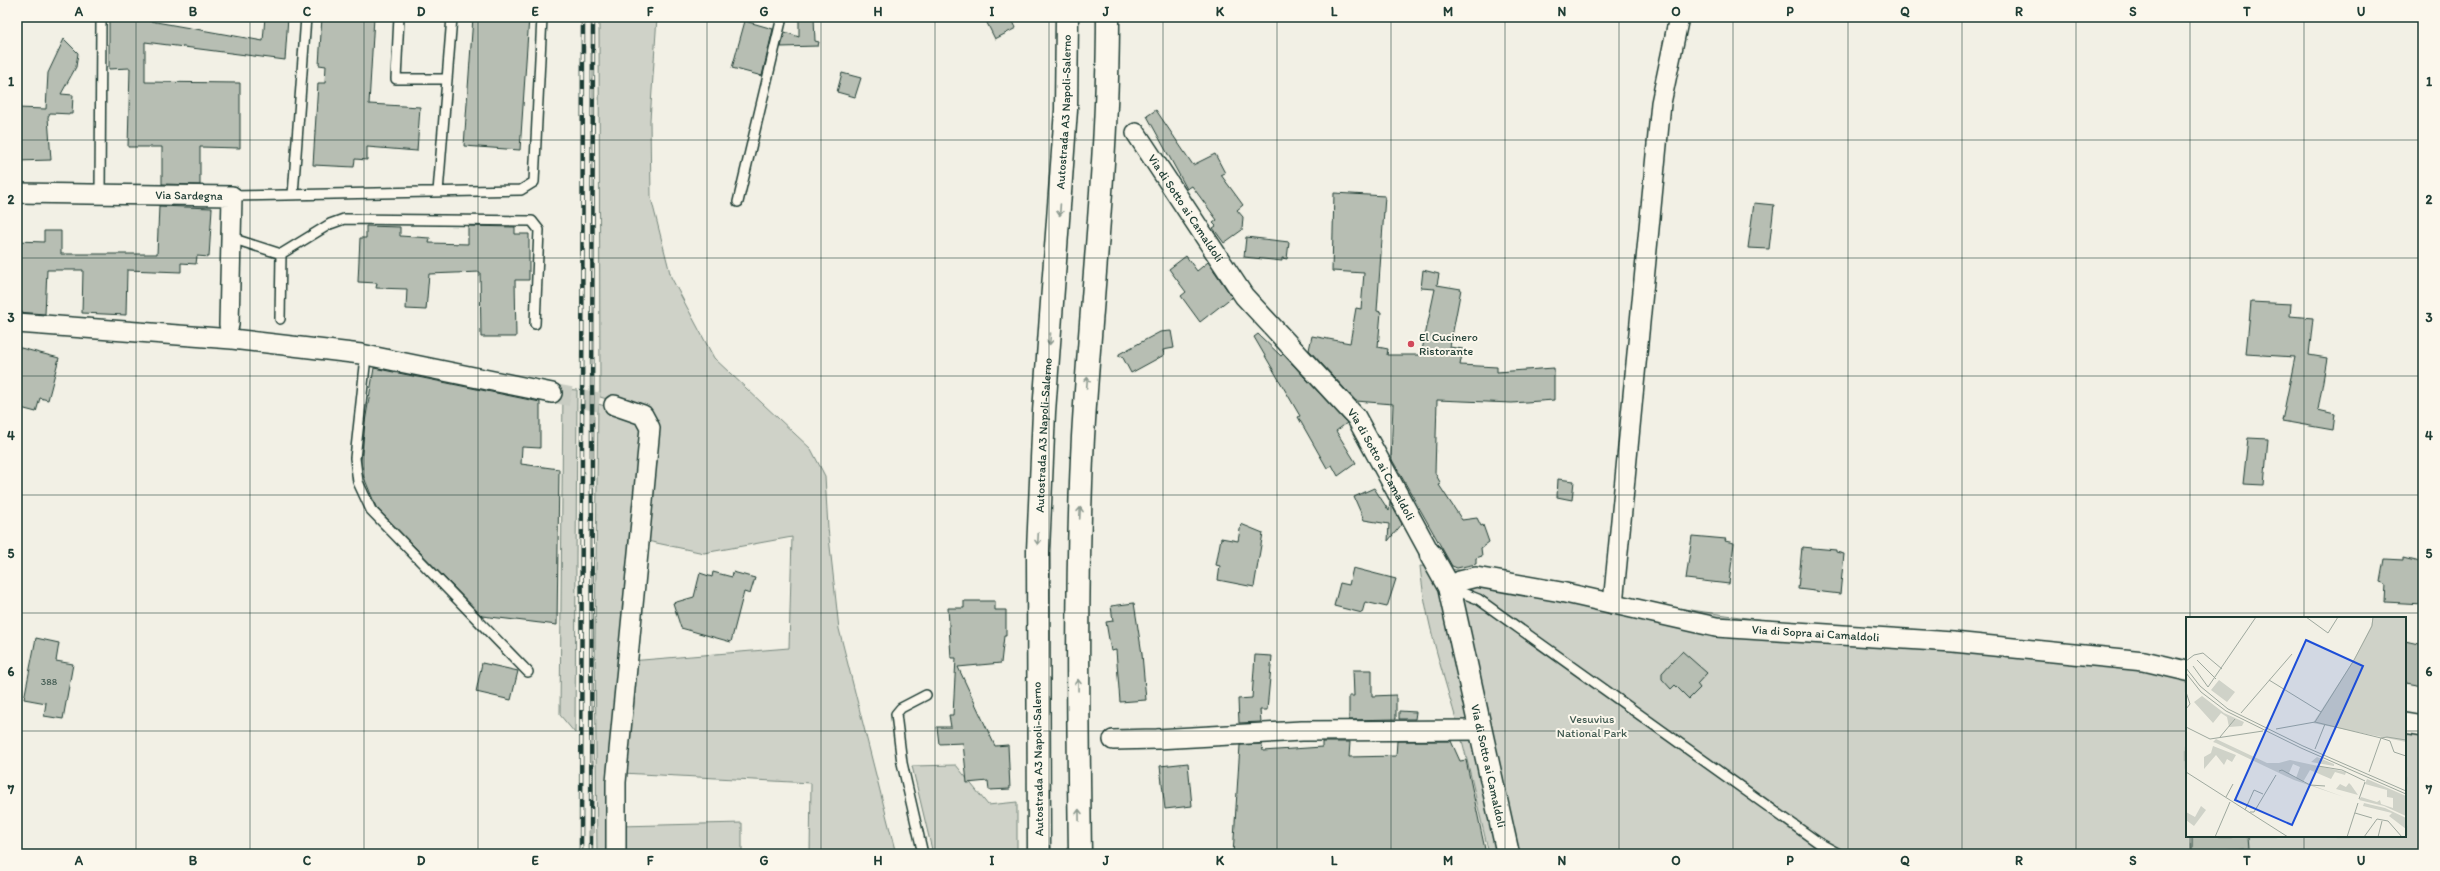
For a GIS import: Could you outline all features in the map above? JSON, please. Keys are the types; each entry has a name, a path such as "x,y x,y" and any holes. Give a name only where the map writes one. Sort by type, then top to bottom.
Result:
{"main road":[{"name":"Autostrada A3 Napoli-Salerno","path":"1039,854 1038,551 1044,412 1066,110 1067,17"},
{"path":"1080,854 1078,562 1083,436 1103,177 1108,17"},
{"name":"Via di Sotto ai Camaldoli","path":"1431,555 1449,587 1508,854"}],"street":[{"path":"1613,604 1661,103 1679,17"},
{"name":"Via di Sotto ai Camaldoli","path":"1136,133 1244,296 1356,417 1431,555"},
{"name":"Via Sardegna","path":"17,193 232,196 229,325"},
{"path":"17,323 232,339 361,354 552,393"},
{"path":"614,405 643,415 650,428 616,782 616,854"},
{"name":"Via di Sopra ai Camaldoli","path":"1449,587 1460,581 1476,577 1613,604 1716,627 1953,642 2144,661 2186,671"},
{"path":"2406,723 2423,726"},
{"path":"1113,740 1157,740 1302,731 1480,730"}],"lane":[{"path":"292,194 306,17"},
{"path":"399,17 396,79 447,79"},
{"path":"438,192 452,17"},
{"path":"232,196 521,190 534,182 542,17"},
{"path":"738,202 782,17"},
{"path":"100,194 101,21"},
{"path":"231,238 281,254 330,224 344,219 532,221 539,230 535,324"},
{"path":"280,319 281,254"},
{"path":"361,354 365,366 355,458 358,482 371,510 528,672"},
{"path":"1449,587 1478,599 1812,838 1839,854"},
{"path":"923,854 902,763 896,714 901,708 926,695"}],"green space":[{"path":"599,17 657,17 650,120 651,198 671,277 714,358 811,449 825,476 828,528 839,629 896,854 810,854 811,783 622,773 630,661 789,648 792,537 704,553 647,541 654,420 638,408 600,397"},
{"path":"563,389 577,390 575,733 560,715"},
{"path":"598,404 637,415 645,430 610,854 597,854 595,642"},
{"name":"Vesuvius National Park","path":"1420,566 1459,570 1621,600 1747,618 2186,664 2186,837 2406,837 2406,716 2423,718 2423,854 1489,854 1460,732 1427,614"},
{"path":"956,765 988,805 1017,802 1017,854 933,854 912,766"},
{"path":"742,823 742,854 622,854 620,826"}],"building":[{"path":"109,17 128,17 263,41 265,17 288,17 285,60 145,42 145,82 240,83 240,148 200,147 200,185 162,184 162,147 128,147 130,68 109,69"},
{"path":"322,17 374,17 369,104 420,107 417,151 367,147 367,160 355,159 354,167 313,165 318,83 325,83 326,66 319,65"},
{"path":"473,17 529,17 520,150 464,146"},
{"path":"799,17 814,17 815,41 819,42 818,46 781,47 785,32 799,37"},
{"path":"984,17 1011,17 1016,28 995,39"},
{"path":"745,21 773,29 762,76 732,68"},
{"path":"64,39 78,53 76,67 61,94 73,95 72,114 50,113 48,117 51,160 17,161 17,108 46,109 48,73"},
{"path":"842,73 861,78 855,97 837,92"},
{"path":"1156,110 1193,165 1215,154 1225,173 1221,175 1243,205 1237,210 1243,217 1242,230 1224,243 1213,228 1216,226 1213,223 1217,220 1192,186 1187,189 1147,116"},
{"path":"1334,193 1385,196 1377,311 1381,312 1378,347 1388,349 1387,355 1421,355 1435,289 1421,288 1423,270 1439,274 1437,285 1461,289 1450,347 1463,349 1460,365 1497,367 1497,372 1554,368 1554,400 1512,403 1437,400 1435,473 1441,484 1439,485 1462,520 1477,518 1481,526 1483,525 1489,542 1481,548 1482,556 1476,558 1476,564 1457,568 1452,566 1391,458 1393,404 1356,401 1309,350 1312,336 1350,343 1356,308 1361,309 1364,273 1332,271"},
{"path":"1754,203 1774,205 1769,249 1748,248"},
{"path":"159,206 212,208 209,257 197,256 196,264 181,263 181,272 127,270 126,315 82,313 83,270 47,270 45,314 17,312 17,241 44,242 44,231 61,231 61,254 157,254"},
{"path":"366,226 400,227 400,236 430,238 429,243 468,244 468,226 515,227 515,234 529,234 529,280 515,280 516,337 481,337 480,272 429,274 426,310 406,309 407,289 376,288 377,283 358,282 360,238 366,238"},
{"path":"1246,237 1289,242 1287,259 1282,258 1282,261 1244,257"},
{"path":"1186,256 1197,271 1208,262 1232,297 1200,322 1181,296 1186,292 1169,269"},
{"path":"2251,302 2291,304 2290,316 2313,318 2309,355 2327,358 2318,410 2335,414 2333,430 2282,421 2295,357 2246,354"},
{"path":"1171,331 1174,348 1163,350 1164,355 1131,373 1122,356 1119,357 1119,354 1160,332"},
{"path":"1258,334 1281,356 1283,354 1347,423 1336,431 1356,463 1338,476 1332,465 1327,468 1298,417 1300,416 1254,337"},
{"path":"17,347 59,358 48,400 40,398 36,412 17,407"},
{"path":"374,368 540,402 540,448 522,447 521,464 559,469 557,625 482,616 376,507 363,475 361,461 365,422"},
{"path":"2248,438 2268,439 2264,485 2243,484"},
{"path":"1558,479 1574,481 1572,500 1557,497"},
{"path":"1374,488 1389,511 1390,502 1402,524 1388,541 1389,524 1364,520 1354,497"},
{"path":"1241,524 1263,533 1254,587 1218,580 1220,566 1216,565 1221,538 1238,541"},
{"path":"1692,536 1726,539 1725,541 1734,543 1729,584 1686,579"},
{"path":"1802,547 1836,550 1836,552 1844,554 1840,594 1798,589"},
{"path":"2403,558 2423,563 2423,604 2385,602 2386,584 2380,582 2384,559 2403,560"},
{"path":"1353,568 1396,579 1387,607 1365,602 1362,613 1334,606 1340,583 1349,585"},
{"path":"713,572 732,577 733,572 755,578 750,594 744,592 731,642 681,628 673,603 694,597 700,573 712,577"},
{"path":"964,601 995,601 995,610 1006,610 1006,636 1004,636 1001,663 958,667 995,746 1008,745 1010,789 989,790 988,781 967,783 963,743 939,744 937,727 951,727 949,715 953,715 956,658 951,658 948,608 964,608"},
{"path":"1134,603 1142,654 1146,700 1120,702 1116,650 1111,651 1106,622 1113,621 1111,606"},
{"path":"36,638 59,643 56,661 73,664 63,719 44,716 46,703 24,699"},
{"path":"2406,641 2423,645 2422,686 2406,683"},
{"path":"1682,651 1707,673 1697,684 1700,688 1689,699 1675,685 1671,689 1662,679 1662,673"},
{"path":"1255,655 1272,656 1267,710 1260,710 1261,722 1239,723 1238,699 1252,698"},
{"path":"482,663 518,671 511,700 476,692"},
{"path":"1353,670 1372,670 1372,696 1396,695 1396,719 1349,720 1349,696 1354,696"},
{"path":"1399,711 1416,712 1415,719 1399,719"},
{"path":"1397,741 1451,741 1460,761 1466,760 1486,854 1233,854 1240,745 1262,744 1263,751 1322,747 1322,742 1350,742 1349,757 1396,756"},
{"path":"1188,763 1192,806 1165,809 1160,766"},
{"path":"2192,837 2248,837 2249,849 2192,852"}],"tunnel":[{"path":"552,393 614,405"}],"railway":[{"path":"581,854 583,17"},
{"path":"591,854 593,17"}],"place":[{"name":"El Cucinero Ristorante","path":"1411,344"}]}
